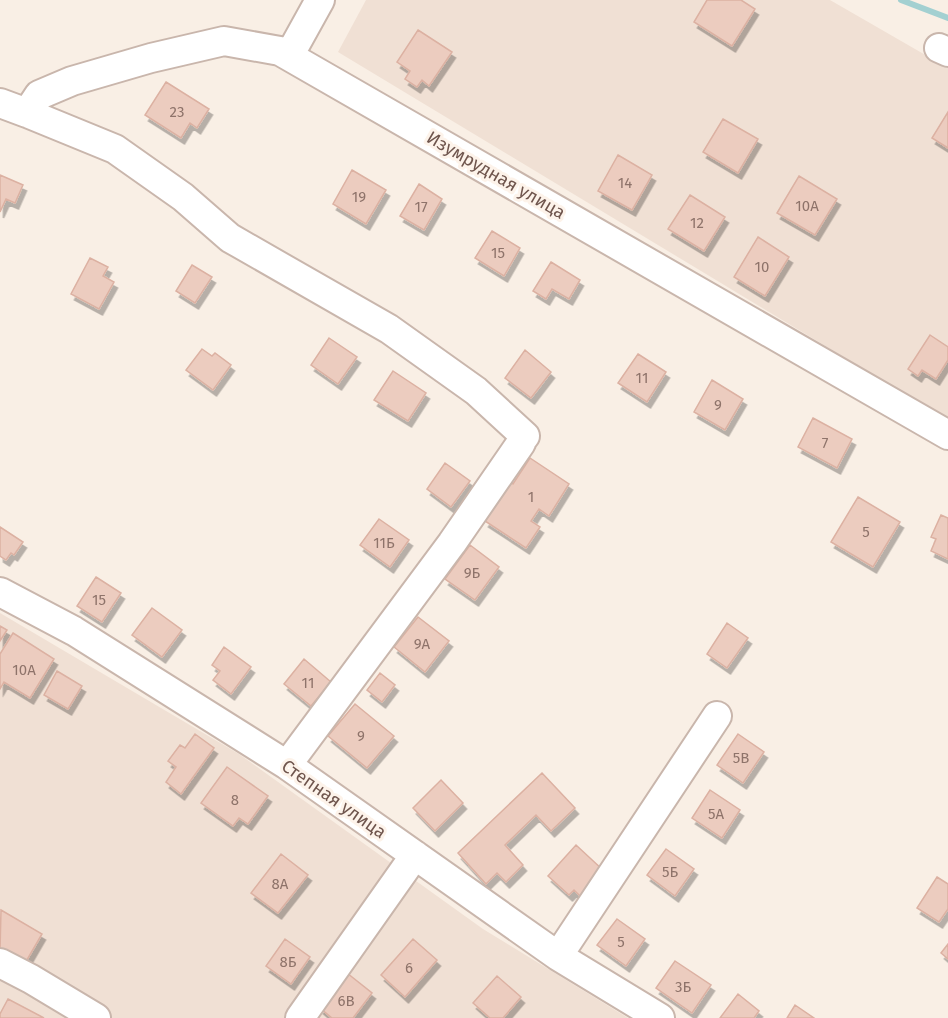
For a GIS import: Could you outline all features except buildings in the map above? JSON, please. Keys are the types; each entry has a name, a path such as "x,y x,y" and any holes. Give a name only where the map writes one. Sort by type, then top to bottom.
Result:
{"street":[{"path":"289,56 320,0"},
{"name":"Изумрудная улица","path":"27,112 39,94 72,81 224,40 280,51 948,435"},
{"path":"0,103 115,149 183,197 230,238 389,329 476,390 523,440 452,543 287,765"},
{"name":"Степная улица","path":"0,592 74,631 287,765 558,956 660,1018"},
{"path":"558,956 717,716"},
{"path":"300,1018 415,855"},
{"path":"0,963 96,1018"}],"shaded area":[{"path":"366,0 830,0 948,68 948,420 338,52"},
{"path":"0,613 239,754 483,929 628,1018 0,1018"}],"waterway":[{"path":"901,0 948,18"}]}
